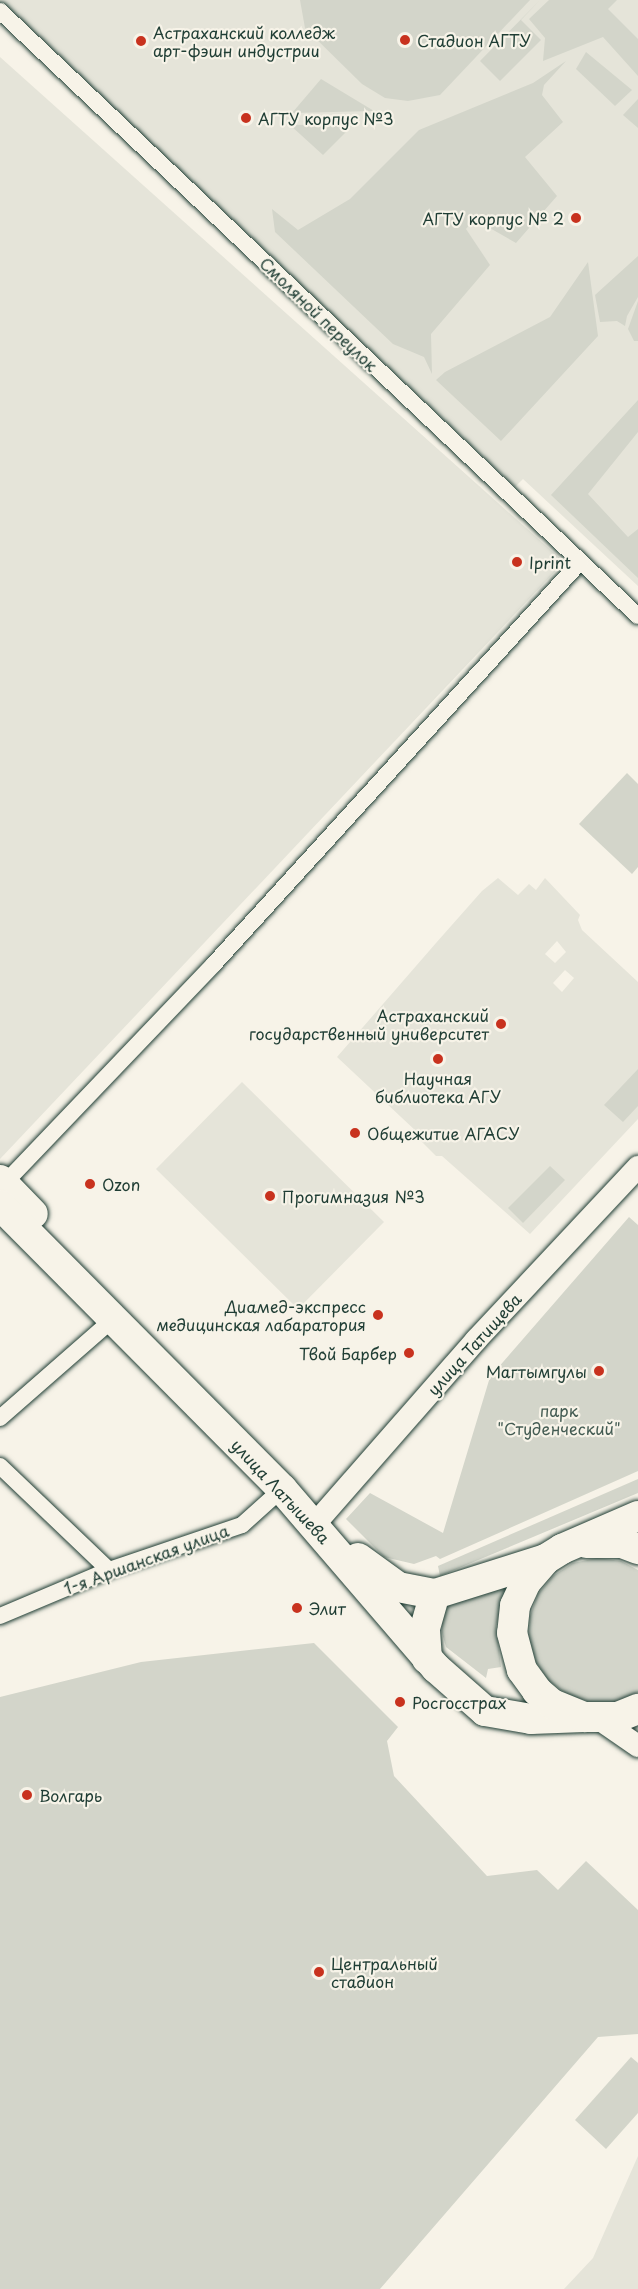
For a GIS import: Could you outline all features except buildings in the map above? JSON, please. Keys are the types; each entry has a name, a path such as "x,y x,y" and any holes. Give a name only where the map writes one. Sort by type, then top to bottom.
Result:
{"highway":[{"name":"улица Латышева","path":"1,1189 113,1318 282,1489 361,1561 398,1587 435,1594 554,1554"},
{"name":"улица Латышева","path":"1,1189 276,1466 317,1522 427,1659 485,1711 531,1719 618,1717 638,1709"},
{"path":"590,1717 552,1704 537,1691 522,1670 512,1633 515,1606 526,1582 554,1554 638,1516"},
{"path":"554,1554 592,1541 622,1543 638,1549"},
{"path":"427,1659 425,1628 435,1594"}],"main road":[{"name":"улица Татищева","path":"317,1522 476,1341 638,1167"},
{"path":"590,1717 638,1746"}],"street":[{"name":"Смоляной переулок","path":"0,11 638,616"},
{"path":"1,1189 214,964 580,562"},
{"path":"0,1419 113,1318"},
{"path":"0,1466 108,1570"},
{"name":"1-я Аршанская улица","path":"0,1616 108,1570 242,1525 282,1489"}],"shaded area":[{"path":"0,0 638,0 638,586 523,479 515,487 127,121 0,6"},
{"path":"0,57 564,562 0,1159"},
{"name":"Астраханский государственный университет","path":"498,878 518,895 529,884 536,890 545,878 580,915 578,920 582,930 638,982 638,1119 530,1234 442,1156 436,1156 416,1136 417,1132 337,1057 482,891","holes":["557,941 566,952 555,963 545,954","565,970 574,978 562,992 553,983"]},
{"name":"Прогимназия №3","path":"242,1082 384,1222 298,1309 156,1169"},
{"path":"638,2156 638,2289 564,2289 593,2258"}],"green space":[{"name":"Стадион АГТУ","path":"300,0 530,0 440,95 408,101 385,98 362,84 305,28"},
{"path":"540,0 521,20 541,40 500,81 480,61"},
{"path":"549,0 617,0 608,9 638,39 638,76 603,37 543,61 545,38 529,19"},
{"path":"586,52 632,90 615,106 576,69"},
{"path":"566,61 544,85 542,95 563,122 525,157 557,196 516,243 474,219 466,229 490,265 431,334 432,374 424,357 393,344 275,232 272,209 298,230 350,199 419,130 533,83"},
{"path":"321,79 374,111 292,113"},
{"path":"638,99 638,128 623,115"},
{"path":"354,124 323,155 290,125"},
{"path":"638,256 638,297 627,316 625,326 617,321 600,322 595,295"},
{"path":"588,262 598,336 501,441 436,380 445,372 550,317"},
{"path":"638,301 638,341 634,341 628,329"},
{"path":"638,400 638,432 588,494 628,537 638,529 638,578 551,495"},
{"path":"627,773 638,784 638,867 632,874 579,824"},
{"path":"638,1069 638,1106 623,1122 604,1105"},
{"path":"550,1166 565,1180 523,1223 508,1208"},
{"name":"парк \"Студенческий\"","path":"629,1217 638,1225 638,1471 440,1559 436,1556 414,1564 384,1557 346,1519 370,1493 443,1533 490,1377"},
{"path":"638,1479 638,1493 440,1576 438,1566"},
{"path":"597,1558 621,1561 638,1570 638,1692 614,1702 591,1702 568,1695 548,1680 536,1662 529,1639 530,1616 538,1594 553,1576 573,1563"},
{"path":"507,1583 496,1626 501,1667 488,1669 486,1678 446,1647 442,1633 442,1609 450,1599"},
{"name":"Центральный стадион","path":"314,1643 398,1727 387,1741 394,1776 487,1876 537,1870 558,1890 586,1861 638,1910 638,2034 598,2037 380,2289 0,2289 0,1697 141,1662"},
{"path":"631,2057 638,2063 638,2113 606,2149 575,2120"}],"place":[{"name":"Стадион АГТУ","path":"405,40"},
{"name":"Астраханский колледж арт-фэшн индустрии","path":"141,41"},
{"name":"АГТУ корпус №3","path":"246,118"},
{"name":"АГТУ корпус № 2","path":"576,218"},
{"name":"Iprint","path":"517,562"},
{"name":"Астраханский государственный университет","path":"501,1024"},
{"name":"Научная библиотека АГУ","path":"438,1059"},
{"name":"Общежитие АГАСУ","path":"355,1133"},
{"name":"Ozon","path":"90,1184"},
{"name":"Прогимназия №3","path":"270,1196"},
{"name":"Диамед-экспресс медицинская лабаратория","path":"378,1315"},
{"name":"Твой Барбер","path":"409,1353"},
{"name":"Магтымгулы","path":"599,1371"},
{"name":"Элит","path":"297,1608"},
{"name":"Росгосстрах","path":"400,1702"},
{"name":"Волгарь","path":"27,1795"},
{"name":"Центральный стадион","path":"319,1972"}]}
